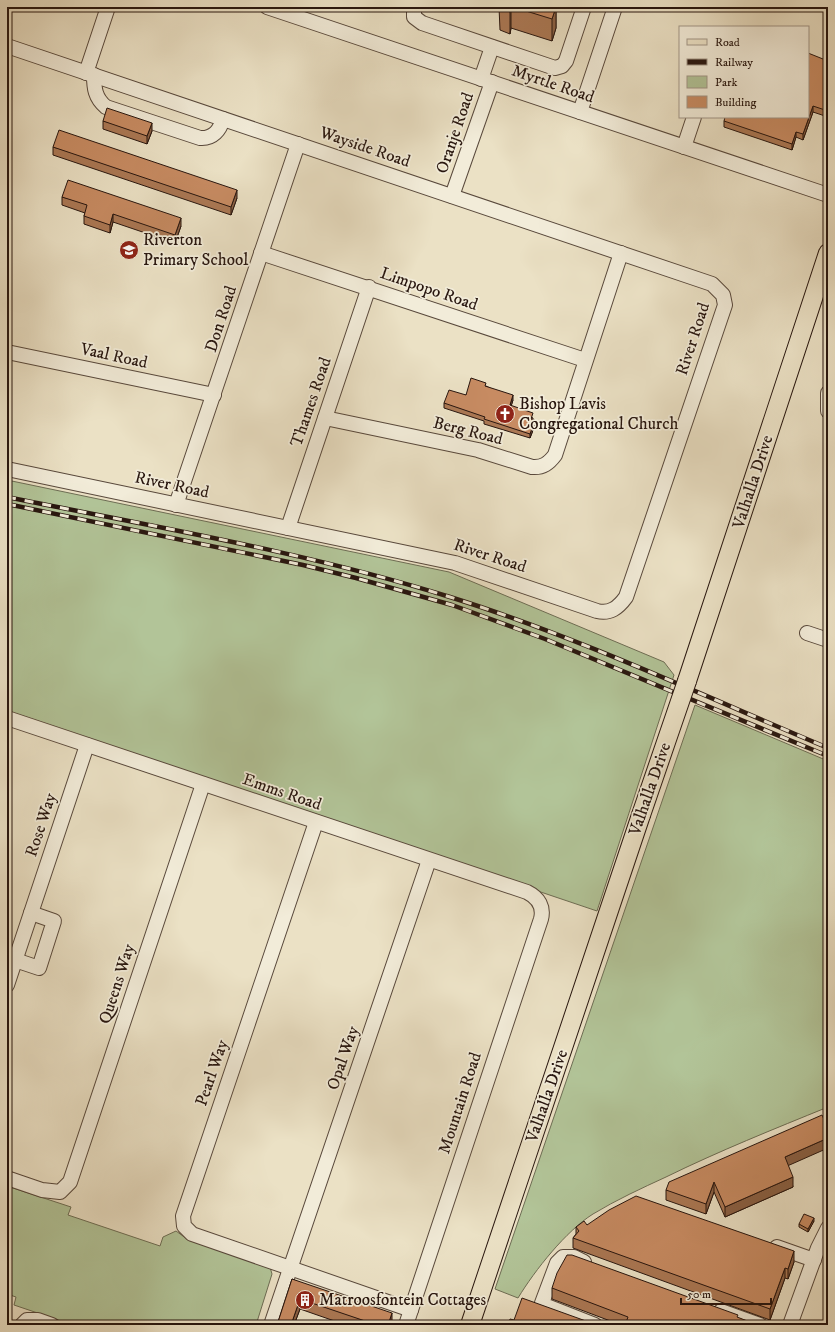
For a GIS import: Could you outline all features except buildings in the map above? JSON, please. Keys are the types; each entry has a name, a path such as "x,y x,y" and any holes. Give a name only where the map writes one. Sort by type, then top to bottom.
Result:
{"main road":[{"name":"Valhalla Drive","path":"470,1325 687,681 828,253"}],"street":[{"path":"108,7 90,74 100,102 113,109 200,138 207,138 219,130 223,119"},
{"name":"Myrtle Road","path":"267,7 828,195"},
{"path":"414,7 414,17 422,23 551,67 559,68 566,61 584,7"},
{"path":"580,112 612,8"},
{"name":"Oranje Road","path":"452,196 486,81 492,47"},
{"name":"Wayside Road","path":"8,50 90,74 712,284"},
{"path":"684,147 694,118"},
{"name":"Don Road","path":"176,504 298,144"},
{"name":"Limpopo Road","path":"262,253 369,287 585,360"},
{"name":"Berg Road","path":"325,418 478,450 539,467 545,464 555,455 585,360 622,253"},
{"name":"River Road","path":"7,469 455,563 596,611 603,612 613,610 622,603 626,597 725,305 723,295 712,284"},
{"name":"Thames Road","path":"288,528 369,287"},
{"name":"Vaal Road","path":"7,352 214,394"},
{"path":"828,393 828,410"},
{"path":"807,633 828,640"},
{"name":"Emms Road","path":"7,718 527,892 536,898 541,906"},
{"name":"Rose Way","path":"7,985 87,745"},
{"name":"Queens Way","path":"7,1178 42,1190 60,1192 68,1186 203,784"},
{"name":"Pearl Way","path":"290,1268 192,1234 184,1226 183,1216 316,822"},
{"name":"Opal Way","path":"271,1325 429,860"},
{"name":"Mountain Road","path":"406,1325 541,919 541,906"},
{"path":"15,960 39,968 54,921 31,913"},
{"path":"790,1325 814,1260 828,1228"},
{"path":"764,1242 814,1260"},
{"path":"595,1325 552,1309 542,1303 557,1264 563,1257 574,1258 600,1267"},
{"path":"290,1268 410,1310"},
{"path":"708,1306 760,1325"},
{"path":"22,1325 27,1320 52,1325"}],"green space":[{"path":"7,480 449,572 664,662 674,675 597,911 7,712"},
{"path":"695,705 828,761 828,1107 706,1158 629,1194 593,1214 572,1230 552,1252 533,1275 518,1298 495,1289"},
{"path":"7,1186 71,1207 68,1215 160,1246 163,1237 176,1231 187,1239 270,1267 272,1274 256,1325 73,1325 14,1305 16,1297 7,1294"}],"railway":[{"path":"7,497 286,553 396,581 450,597 546,630 688,688 828,748"},
{"path":"7,504 303,565 452,605 545,639 828,756"}],"place":[{"name":"Riverton Primary School","path":"129,250"},
{"name":"Bishop Lavis Congregational Church","path":"505,414"},
{"name":"Matroosfontein Cottages","path":"305,1300"}]}
